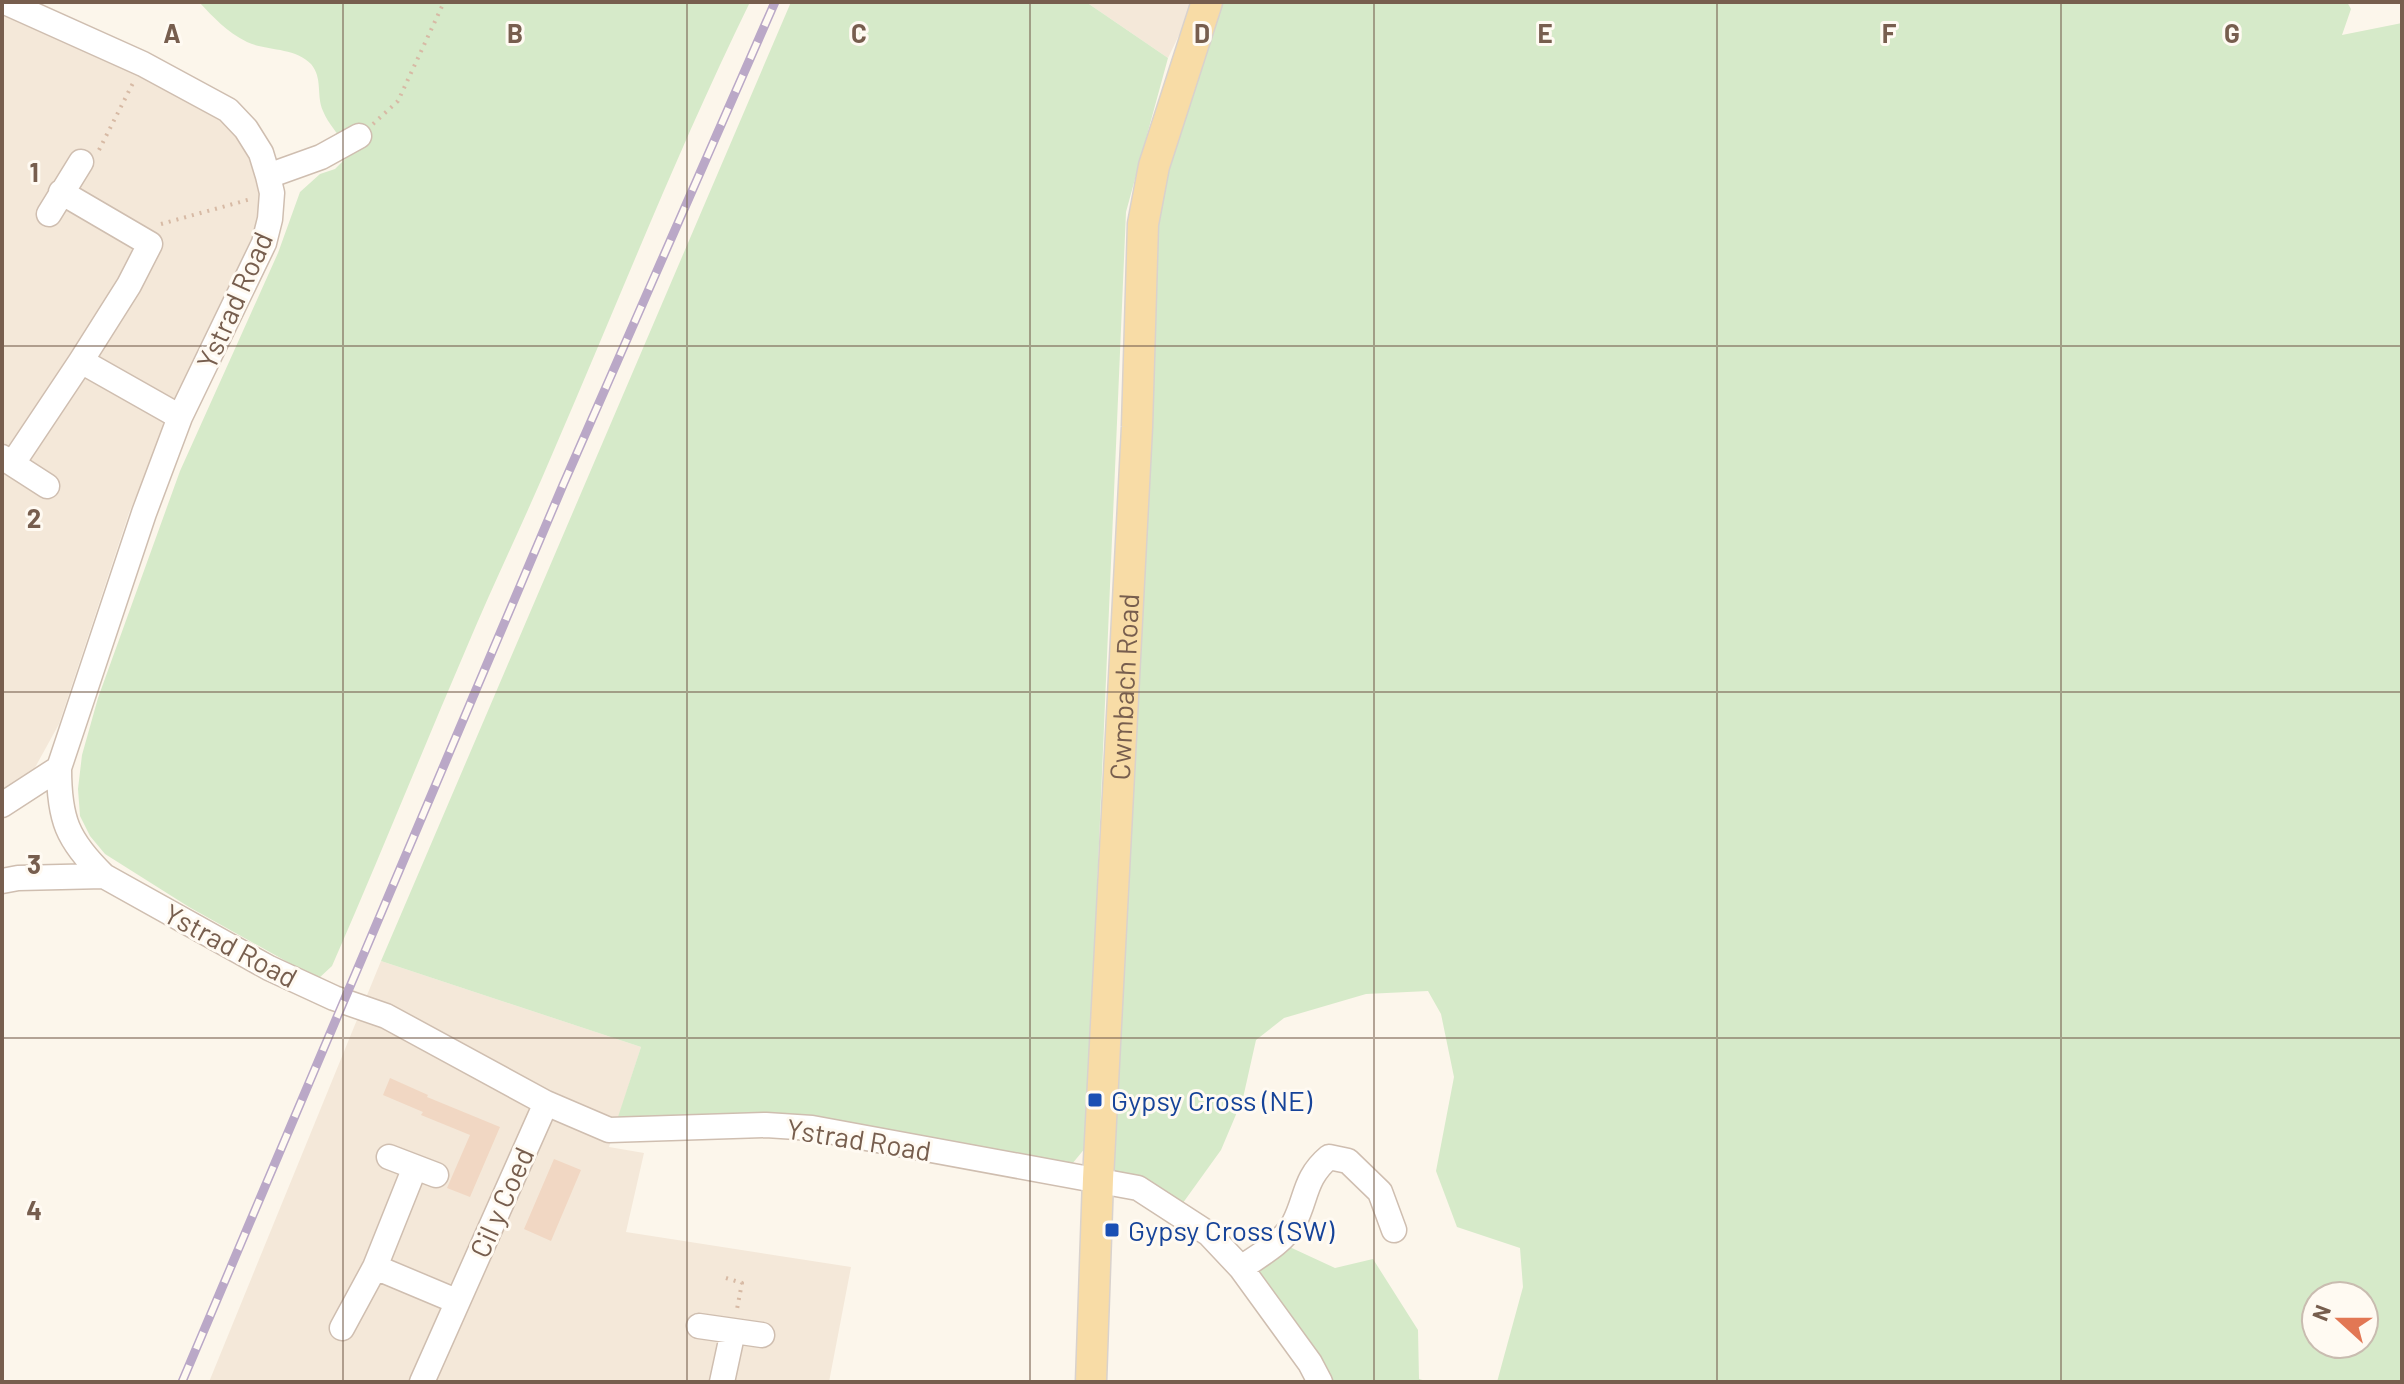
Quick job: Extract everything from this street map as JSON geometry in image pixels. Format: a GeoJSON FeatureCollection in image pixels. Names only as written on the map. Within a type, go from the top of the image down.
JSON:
{"type":"FeatureCollection","features":[{"type":"Feature","properties":{"kind":"main road","name":"Cwmbach Road"},"geometry":{"type":"LineString","coordinates":[[1091,1382],[1098,1179],[1137,427],[1143,224],[1154,166],[1207,2]]}},
{"type":"Feature","properties":{"kind":"street"},"geometry":{"type":"LineString","coordinates":[[4,4],[143,64],[228,110],[246,129],[261,153],[270,184],[359,136]]}},
{"type":"Feature","properties":{"kind":"street"},"geometry":{"type":"LineString","coordinates":[[49,214],[81,162]]}},
{"type":"Feature","properties":{"kind":"street","name":"Ystrad Road"},"geometry":{"type":"LineString","coordinates":[[270,184],[270,219],[264,243],[180,417],[144,513],[59,768],[59,794],[73,842],[104,876],[269,968],[334,998],[386,1016],[546,1103],[609,1130],[766,1125],[812,1128],[1138,1188],[1209,1234],[1241,1268],[1310,1363],[1320,1382]]}},
{"type":"Feature","properties":{"kind":"street"},"geometry":{"type":"LineString","coordinates":[[47,486],[8,460],[81,361],[129,285],[155,234],[61,192]]}},
{"type":"Feature","properties":{"kind":"street"},"geometry":{"type":"LineString","coordinates":[[81,361],[180,417]]}},
{"type":"Feature","properties":{"kind":"street"},"geometry":{"type":"LineString","coordinates":[[2,805],[59,768]]}},
{"type":"Feature","properties":{"kind":"street"},"geometry":{"type":"LineString","coordinates":[[2,881],[104,876]]}},
{"type":"Feature","properties":{"kind":"street","name":"Cil y Coed"},"geometry":{"type":"LineString","coordinates":[[422,1382],[546,1103]]}},
{"type":"Feature","properties":{"kind":"street"},"geometry":{"type":"LineString","coordinates":[[342,1328],[426,1171],[389,1157]]}},
{"type":"Feature","properties":{"kind":"street"},"geometry":{"type":"LineString","coordinates":[[1241,1268],[1285,1235],[1294,1223],[1311,1176],[1329,1157],[1348,1161],[1380,1192],[1394,1230]]}},
{"type":"Feature","properties":{"kind":"street"},"geometry":{"type":"LineString","coordinates":[[375,1267],[456,1301]]}},
{"type":"Feature","properties":{"kind":"street"},"geometry":{"type":"LineString","coordinates":[[699,1326],[762,1335]]}},
{"type":"Feature","properties":{"kind":"street"},"geometry":{"type":"LineString","coordinates":[[722,1382],[733,1331]]}},
{"type":"Feature","properties":{"kind":"path"},"geometry":{"type":"LineString","coordinates":[[359,136],[398,101],[444,2]]}},
{"type":"Feature","properties":{"kind":"path"},"geometry":{"type":"LineString","coordinates":[[81,162],[95,157],[143,64]]}},
{"type":"Feature","properties":{"kind":"path"},"geometry":{"type":"LineString","coordinates":[[155,234],[270,184]]}},
{"type":"Feature","properties":{"kind":"path"},"geometry":{"type":"LineString","coordinates":[[726,1278],[742,1283],[733,1331]]}},
{"type":"Feature","properties":{"kind":"shaded area"},"geometry":{"type":"Polygon","coordinates":[[[1086,2],[1195,2],[1168,58],[1086,2]]]}},
{"type":"Feature","properties":{"kind":"shaded area"},"geometry":{"type":"Polygon","coordinates":[[[2,9],[222,112],[261,176],[256,237],[196,357],[129,513],[59,724],[32,773],[2,792],[2,9]]]}},
{"type":"Feature","properties":{"kind":"shaded area"},"geometry":{"type":"Polygon","coordinates":[[[381,961],[641,1047],[609,1147],[644,1153],[626,1232],[851,1267],[829,1382],[209,1382],[381,961]]]}},
{"type":"Feature","properties":{"kind":"green space"},"geometry":{"type":"Polygon","coordinates":[[[199,2],[750,2],[673,169],[332,966],[318,979],[189,907],[105,854],[90,836],[80,816],[78,789],[82,755],[98,698],[180,471],[278,253],[300,192],[320,174],[335,169],[345,159],[346,148],[323,111],[317,75],[311,64],[289,52],[255,45],[240,38],[199,2]]]}},
{"type":"Feature","properties":{"kind":"green space"},"geometry":{"type":"Polygon","coordinates":[[[791,2],[1086,2],[1168,58],[1126,212],[1086,1147],[1072,1164],[811,1124],[616,1123],[641,1047],[381,961],[791,2]]]}},
{"type":"Feature","properties":{"kind":"green space"},"geometry":{"type":"Polygon","coordinates":[[[1217,2],[2347,2],[2351,9],[2342,35],[2402,23],[2402,1382],[1497,1382],[1523,1287],[1520,1248],[1457,1227],[1436,1171],[1454,1077],[1441,1014],[1428,991],[1366,994],[1284,1018],[1256,1040],[1243,1098],[1221,1150],[1180,1207],[1112,1174],[1155,225],[1163,173],[1217,2]]]}},
{"type":"Feature","properties":{"kind":"green space"},"geometry":{"type":"Polygon","coordinates":[[[1281,1243],[1335,1268],[1373,1259],[1418,1330],[1419,1379],[1430,1382],[1330,1382],[1249,1271],[1281,1243]]]}},
{"type":"Feature","properties":{"kind":"building"},"geometry":{"type":"Polygon","coordinates":[[[390,1078],[500,1127],[470,1197],[447,1188],[470,1135],[383,1095],[390,1078]]]}},
{"type":"Feature","properties":{"kind":"building"},"geometry":{"type":"Polygon","coordinates":[[[554,1159],[581,1170],[551,1241],[524,1229],[554,1159]]]}},
{"type":"Feature","properties":{"kind":"railway"},"geometry":{"type":"LineString","coordinates":[[182,1382],[563,485],[775,2]]}},
{"type":"Feature","properties":{"kind":"place","name":"Gypsy Cross (NE)"},"geometry":{"type":"Point","coordinates":[1095,1100]}},
{"type":"Feature","properties":{"kind":"place","name":"Gypsy Cross (SW)"},"geometry":{"type":"Point","coordinates":[1112,1230]}}]}
